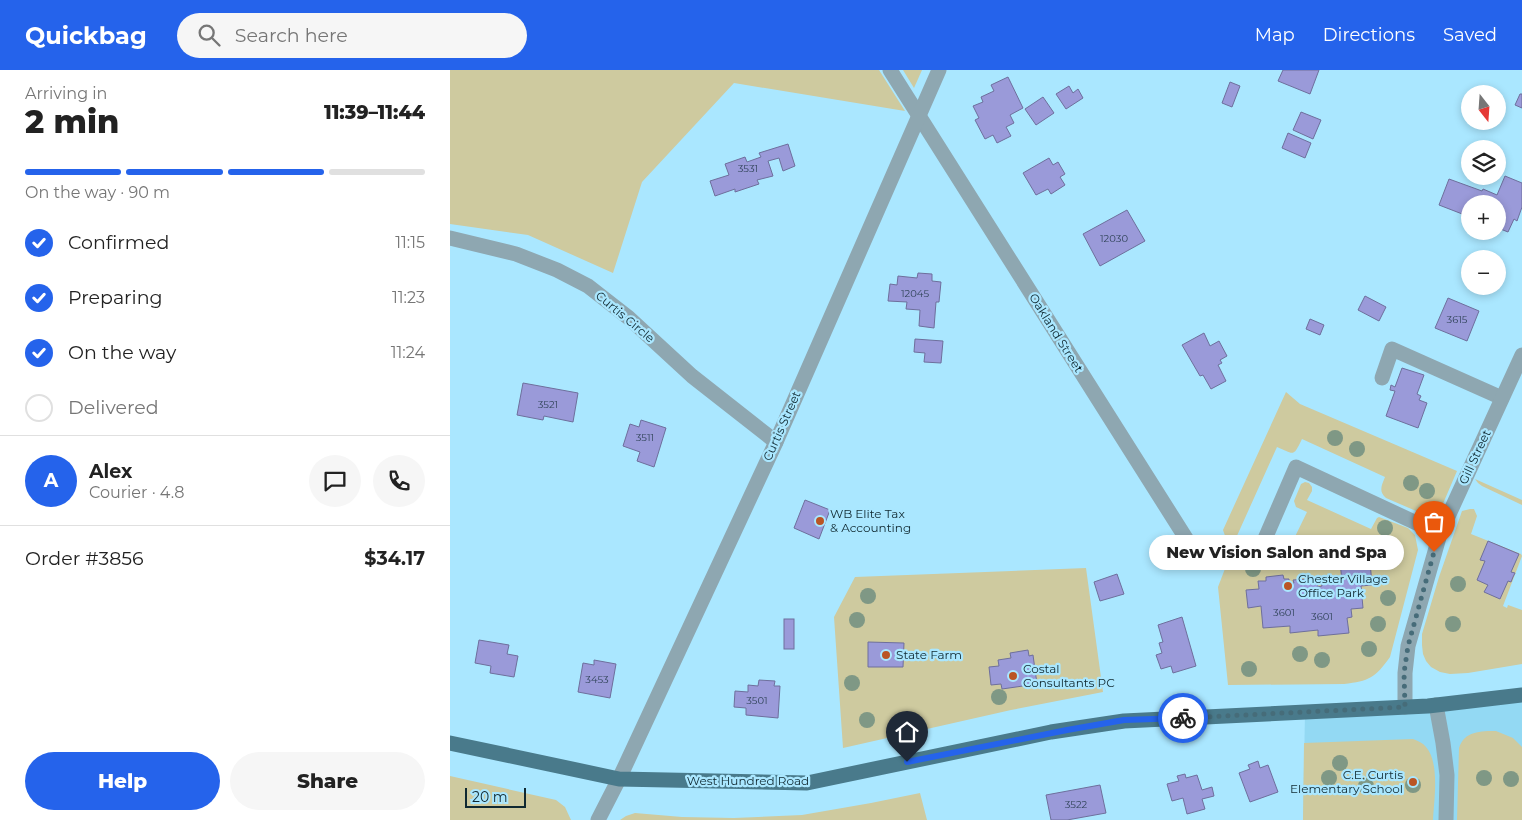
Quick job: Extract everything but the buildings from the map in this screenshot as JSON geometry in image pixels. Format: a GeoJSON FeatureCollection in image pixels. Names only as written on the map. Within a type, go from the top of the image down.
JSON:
{"type":"FeatureCollection","features":[{"type":"Feature","properties":{"kind":"main road","name":"West Hundred Road"},"geometry":{"type":"LineString","coordinates":[[450,743],[619,779],[807,782],[1051,732],[1124,720],[1436,705],[1522,694]]}},
{"type":"Feature","properties":{"kind":"street","name":"Oakland Street"},"geometry":{"type":"LineString","coordinates":[[890,70],[1194,551]]}},
{"type":"Feature","properties":{"kind":"street","name":"Curtis Street"},"geometry":{"type":"LineString","coordinates":[[598,820],[619,779],[776,442],[939,70]]}},
{"type":"Feature","properties":{"kind":"street","name":"Curtis Circle"},"geometry":{"type":"LineString","coordinates":[[450,238],[516,254],[557,270],[588,286],[629,318],[692,376],[776,442]]}},
{"type":"Feature","properties":{"kind":"street"},"geometry":{"type":"LineString","coordinates":[[1382,378],[1392,349],[1502,398]]}},
{"type":"Feature","properties":{"kind":"street","name":"Gill Street"},"geometry":{"type":"LineString","coordinates":[[1405,707],[1404,673],[1408,646],[1440,534],[1522,355]]}},
{"type":"Feature","properties":{"kind":"street"},"geometry":{"type":"LineString","coordinates":[[1261,548],[1296,466],[1440,534]]}},
{"type":"Feature","properties":{"kind":"street"},"geometry":{"type":"LineString","coordinates":[[1436,705],[1447,775],[1446,820]]}},
{"type":"Feature","properties":{"kind":"shaded area"},"geometry":{"type":"Polygon","coordinates":[[[450,70],[879,70],[905,111],[734,83],[642,182],[613,273],[528,235],[450,224],[450,70]]]}},
{"type":"Feature","properties":{"kind":"shaded area"},"geometry":{"type":"Polygon","coordinates":[[[903,70],[922,70],[914,88],[903,70]]]}},
{"type":"Feature","properties":{"kind":"shaded area"},"geometry":{"type":"Polygon","coordinates":[[[1286,392],[1300,404],[1457,471],[1439,513],[1430,517],[1386,498],[1381,490],[1385,477],[1302,439],[1295,452],[1292,453],[1277,447],[1236,538],[1254,549],[1253,553],[1266,559],[1274,544],[1289,549],[1307,512],[1296,507],[1294,501],[1301,484],[1305,482],[1309,483],[1312,487],[1307,500],[1371,529],[1379,517],[1408,528],[1415,535],[1418,550],[1390,657],[1380,670],[1366,680],[1344,684],[1228,685],[1218,587],[1231,553],[1223,530],[1286,392]]]}},
{"type":"Feature","properties":{"kind":"shaded area"},"geometry":{"type":"Polygon","coordinates":[[[1475,479],[1522,500],[1522,505],[1482,486],[1475,479]]]}},
{"type":"Feature","properties":{"kind":"shaded area"},"geometry":{"type":"Polygon","coordinates":[[[1474,509],[1477,516],[1471,534],[1522,556],[1503,606],[1507,608],[1508,605],[1522,610],[1522,664],[1450,674],[1440,672],[1431,667],[1426,661],[1423,654],[1422,634],[1462,511],[1474,509]]]}},
{"type":"Feature","properties":{"kind":"shaded area"},"geometry":{"type":"Polygon","coordinates":[[[1086,568],[1103,692],[1011,710],[843,748],[834,617],[855,577],[1086,568]]]}},
{"type":"Feature","properties":{"kind":"shaded area","name":"C.E. Curtis Elementary School"},"geometry":{"type":"Polygon","coordinates":[[[1522,695],[1522,820],[1303,820],[1305,713],[1522,695]]]}},
{"type":"Feature","properties":{"kind":"shaded area"},"geometry":{"type":"Polygon","coordinates":[[[1496,731],[1513,738],[1522,747],[1522,820],[1457,820],[1459,748],[1461,742],[1474,733],[1496,731]]]}},
{"type":"Feature","properties":{"kind":"shaded area"},"geometry":{"type":"Polygon","coordinates":[[[1413,739],[1425,746],[1433,762],[1435,782],[1433,820],[1303,820],[1304,743],[1413,739]]]}},
{"type":"Feature","properties":{"kind":"shaded area"},"geometry":{"type":"Polygon","coordinates":[[[450,776],[556,800],[565,807],[571,820],[450,820],[450,776]]]}},
{"type":"Feature","properties":{"kind":"shaded area"},"geometry":{"type":"Polygon","coordinates":[[[920,793],[927,820],[620,820],[635,813],[682,817],[734,818],[802,815],[920,793]]]}},
{"type":"Feature","properties":{"kind":"way so far"},"geometry":{"type":"LineString","coordinates":[[1183,718],[1405,707],[1404,673],[1408,646],[1434,552]]}},
{"type":"Feature","properties":{"kind":"place","name":"WB Elite Tax & Accounting"},"geometry":{"type":"Point","coordinates":[820,521]}},
{"type":"Feature","properties":{"kind":"place","name":"New Vision Salon and Spa"},"geometry":{"type":"Point","coordinates":[1434,552]}},
{"type":"Feature","properties":{"kind":"place","name":"Chester Village Office Park"},"geometry":{"type":"Point","coordinates":[1288,586]}},
{"type":"Feature","properties":{"kind":"place","name":"State Farm"},"geometry":{"type":"Point","coordinates":[886,655]}},
{"type":"Feature","properties":{"kind":"place","name":"Costal Consultants PC"},"geometry":{"type":"Point","coordinates":[1013,676]}},
{"type":"Feature","properties":{"kind":"place","name":"C.E. Curtis Elementary School"},"geometry":{"type":"Point","coordinates":[1413,782]}},
{"type":"Feature","properties":{"kind":"route"},"geometry":{"type":"LineString","coordinates":[[907,762],[1051,732],[1124,720],[1183,718]]}}]}
